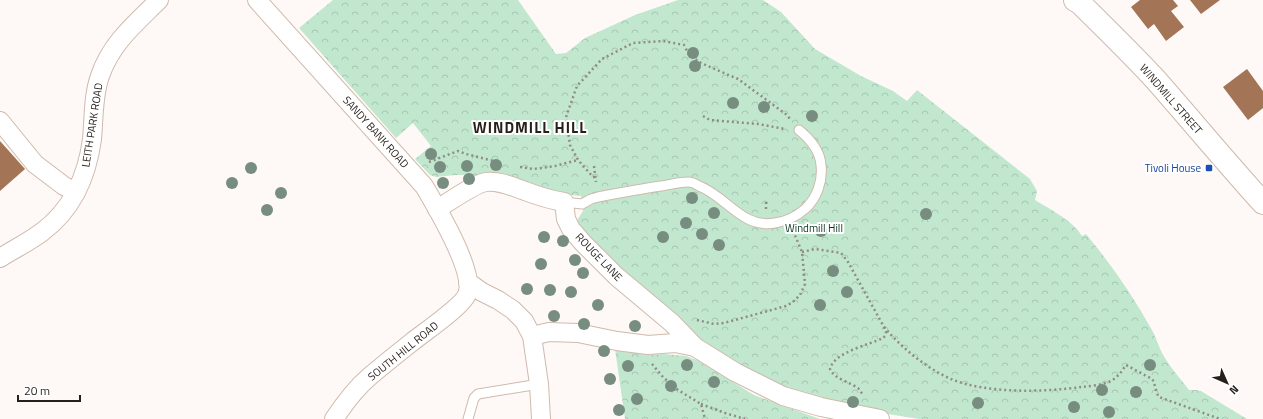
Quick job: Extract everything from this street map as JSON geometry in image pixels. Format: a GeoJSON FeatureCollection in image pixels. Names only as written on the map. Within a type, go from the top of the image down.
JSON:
{"type":"FeatureCollection","features":[{"type":"Feature","properties":{"kind":"street","name":"LEITH PARK ROAD"},"geometry":{"type":"LineString","coordinates":[[0,258],[41,233],[55,222],[68,207],[82,182],[88,161],[97,87],[102,70],[110,53],[118,41],[159,0]]}},
{"type":"Feature","properties":{"kind":"street","name":"SANDY BANK ROAD"},"geometry":{"type":"LineString","coordinates":[[257,0],[421,183],[438,209],[459,253],[468,282]]}},
{"type":"Feature","properties":{"kind":"street","name":"WINDMILL STREET"},"geometry":{"type":"LineString","coordinates":[[1080,1],[1154,79],[1263,203]]}},
{"type":"Feature","properties":{"kind":"street"},"geometry":{"type":"LineString","coordinates":[[0,121],[35,164],[64,186],[76,192]]}},
{"type":"Feature","properties":{"kind":"street"},"geometry":{"type":"LineString","coordinates":[[438,209],[474,187],[486,182],[507,185],[546,198],[564,202]]}},
{"type":"Feature","properties":{"kind":"street","name":"ROUGE LANE"},"geometry":{"type":"LineString","coordinates":[[564,202],[566,219],[571,229],[583,243],[616,276],[672,323],[695,347],[735,372],[782,396],[820,407],[880,419]]}},
{"type":"Feature","properties":{"kind":"street"},"geometry":{"type":"LineString","coordinates":[[468,282],[513,310],[524,321],[532,336],[541,419]]}},
{"type":"Feature","properties":{"kind":"street","name":"SOUTH HILL ROAD"},"geometry":{"type":"LineString","coordinates":[[334,419],[352,395],[369,378],[463,301],[468,293],[468,282]]}},
{"type":"Feature","properties":{"kind":"street","name":"ROUGE LANE"},"geometry":{"type":"LineString","coordinates":[[532,336],[549,332],[578,333],[617,341],[643,344],[675,343],[695,347]]}},
{"type":"Feature","properties":{"kind":"lane"},"geometry":{"type":"LineString","coordinates":[[564,202],[582,204],[598,197],[688,182],[707,188],[746,218],[769,224],[788,220],[799,214],[807,207],[816,194],[821,180],[821,164],[817,150],[806,135],[799,130]]}},
{"type":"Feature","properties":{"kind":"lane"},"geometry":{"type":"LineString","coordinates":[[468,419],[474,398],[478,394],[538,384]]}},
{"type":"Feature","properties":{"kind":"path"},"geometry":{"type":"LineString","coordinates":[[594,166],[595,178],[578,160],[570,145],[566,117],[576,86],[602,59],[633,43],[663,41],[684,45],[690,55],[701,63],[738,79],[756,92],[787,115],[799,130]]}},
{"type":"Feature","properties":{"kind":"path"},"geometry":{"type":"LineString","coordinates":[[703,116],[710,120],[758,124],[799,130]]}},
{"type":"Feature","properties":{"kind":"path"},"geometry":{"type":"LineString","coordinates":[[426,163],[458,151],[500,162]]}},
{"type":"Feature","properties":{"kind":"path"},"geometry":{"type":"LineString","coordinates":[[514,165],[534,169],[555,166],[578,160]]}},
{"type":"Feature","properties":{"kind":"path"},"geometry":{"type":"LineString","coordinates":[[694,319],[714,324],[724,324],[786,306],[800,295],[805,284],[802,252],[788,220]]}},
{"type":"Feature","properties":{"kind":"path"},"geometry":{"type":"LineString","coordinates":[[802,252],[815,248],[841,253],[848,262],[884,327],[886,332],[883,338],[848,352],[833,362],[830,369],[847,383],[859,389],[864,396]]}},
{"type":"Feature","properties":{"kind":"path"},"geometry":{"type":"LineString","coordinates":[[884,327],[903,348],[920,361],[952,379],[972,385],[998,389],[1025,390],[1054,390],[1098,385],[1112,380],[1121,373],[1126,365],[1152,379],[1154,381],[1156,392],[1159,396],[1220,419]]}},
{"type":"Feature","properties":{"kind":"path"},"geometry":{"type":"LineString","coordinates":[[643,344],[641,354],[678,390],[701,404],[745,419]]}},
{"type":"Feature","properties":{"kind":"path"},"geometry":{"type":"LineString","coordinates":[[701,404],[705,419]]}},
{"type":"Feature","properties":{"kind":"green space","name":"Windmill Hill"},"geometry":{"type":"Polygon","coordinates":[[[333,0],[518,0],[556,54],[566,53],[585,38],[635,15],[678,0],[763,0],[781,12],[815,49],[861,76],[893,91],[907,101],[917,90],[1030,179],[1037,191],[1035,200],[1067,220],[1082,236],[1086,234],[1104,257],[1145,317],[1165,358],[1189,390],[1201,391],[1247,419],[919,419],[822,400],[792,392],[720,355],[623,278],[576,222],[583,211],[581,196],[559,194],[479,175],[436,177],[430,175],[415,159],[431,146],[413,123],[396,138],[299,28],[333,0]]]}},
{"type":"Feature","properties":{"kind":"green space"},"geometry":{"type":"Polygon","coordinates":[[[615,349],[647,355],[664,354],[686,356],[697,360],[754,395],[820,419],[625,419],[615,349]]]}},
{"type":"Feature","properties":{"kind":"building"},"geometry":{"type":"Polygon","coordinates":[[[1140,0],[1173,0],[1178,6],[1171,11],[1184,27],[1166,41],[1154,24],[1148,29],[1131,7],[1140,0]]]}},
{"type":"Feature","properties":{"kind":"building"},"geometry":{"type":"Polygon","coordinates":[[[1190,0],[1220,0],[1201,14],[1190,0]]]}},
{"type":"Feature","properties":{"kind":"building"},"geometry":{"type":"Polygon","coordinates":[[[1247,69],[1263,91],[1263,108],[1248,120],[1223,87],[1247,69]]]}},
{"type":"Feature","properties":{"kind":"building"},"geometry":{"type":"Polygon","coordinates":[[[0,141],[25,169],[0,191],[0,141]]]}},
{"type":"Feature","properties":{"kind":"place","name":"Tivoli House"},"geometry":{"type":"Point","coordinates":[1209,168]}},
{"type":"Feature","properties":{"kind":"district","name":"WINDMILL HILL"},"geometry":{"type":"Point","coordinates":[530,128]}}]}
